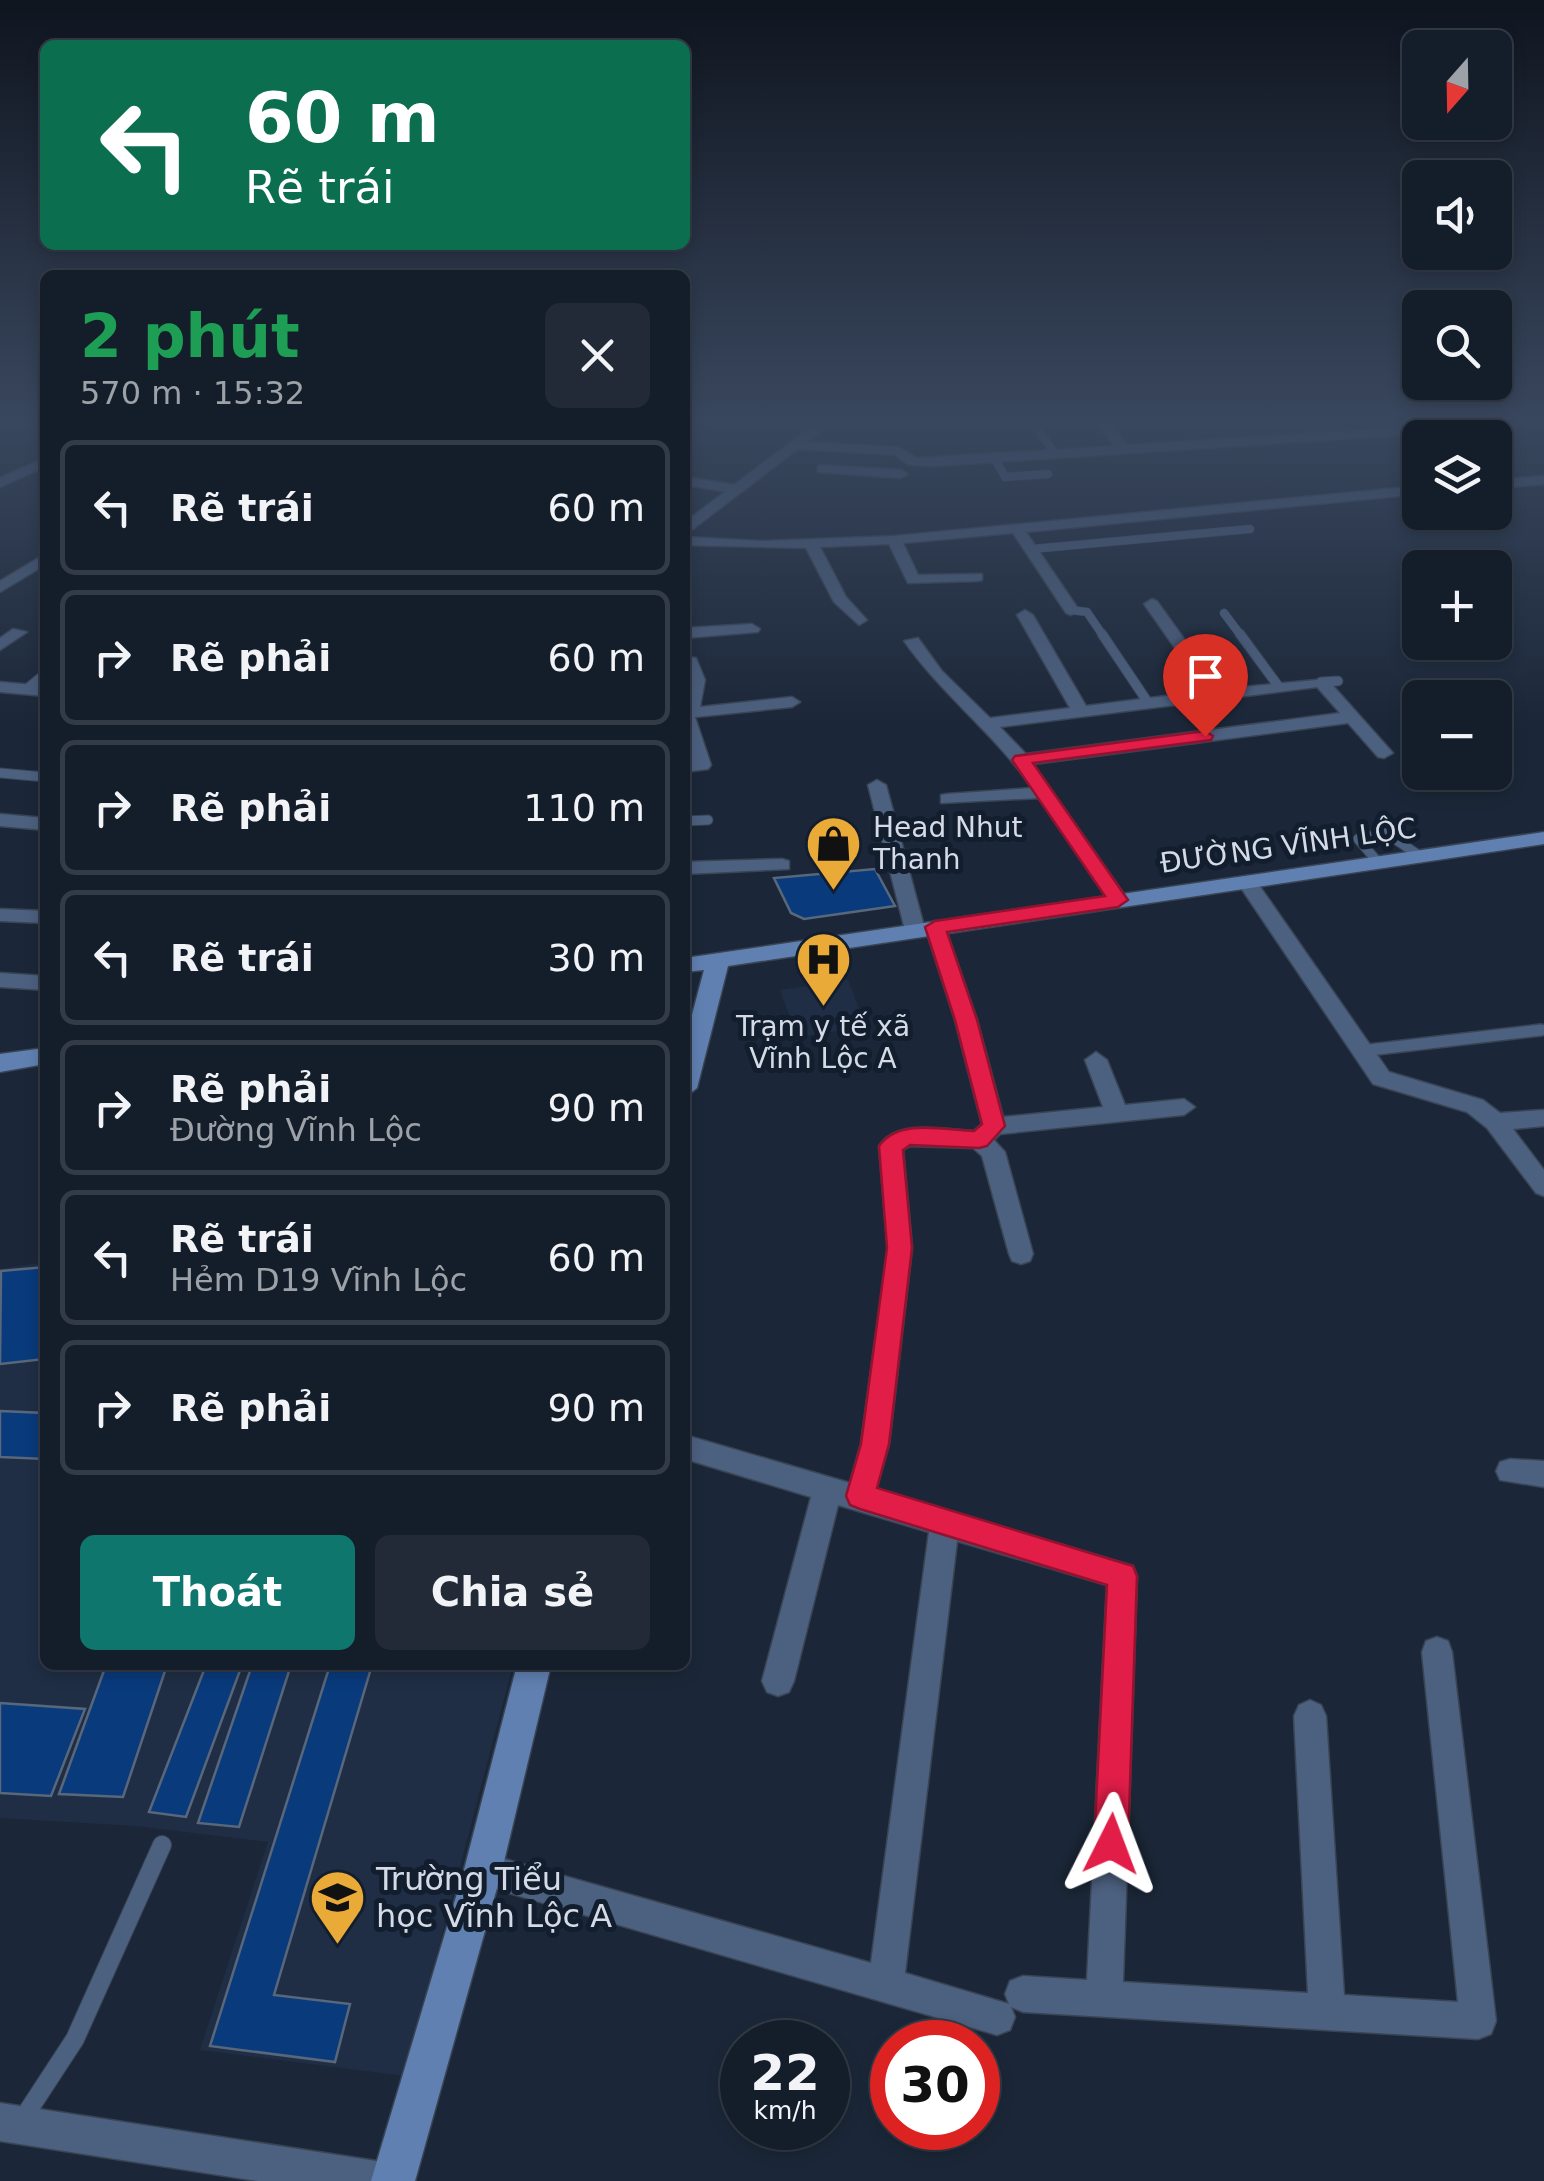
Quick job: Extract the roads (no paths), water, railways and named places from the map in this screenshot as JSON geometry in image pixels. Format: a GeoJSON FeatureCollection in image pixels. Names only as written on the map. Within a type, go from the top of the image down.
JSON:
{"type":"FeatureCollection","features":[{"type":"Feature","properties":{"kind":"main road","name":"ĐƯỜNG VĨNH LỘC"},"geometry":{"type":"LineString","coordinates":[[690,964],[1544,838]]}},
{"type":"Feature","properties":{"kind":"main road"},"geometry":{"type":"LineString","coordinates":[[690,1069],[718,961]]}},
{"type":"Feature","properties":{"kind":"main road"},"geometry":{"type":"LineString","coordinates":[[0,1063],[40,1056]]}},
{"type":"Feature","properties":{"kind":"main road"},"geometry":{"type":"LineString","coordinates":[[393,2181],[483,1870],[533,1670]]}},
{"type":"Feature","properties":{"kind":"street"},"geometry":{"type":"LineString","coordinates":[[690,540],[811,544],[866,537],[894,540],[1029,525]]}},
{"type":"Feature","properties":{"kind":"street"},"geometry":{"type":"LineString","coordinates":[[1015,526],[1071,610]]}},
{"type":"Feature","properties":{"kind":"street"},"geometry":{"type":"LineString","coordinates":[[894,540],[913,580],[978,577]]}},
{"type":"Feature","properties":{"kind":"street"},"geometry":{"type":"LineString","coordinates":[[811,544],[839,599],[859,620]]}},
{"type":"Feature","properties":{"kind":"street"},"geometry":{"type":"LineString","coordinates":[[0,588],[40,561]]}},
{"type":"Feature","properties":{"kind":"street"},"geometry":{"type":"LineString","coordinates":[[1152,604],[1215,694]]}},
{"type":"Feature","properties":{"kind":"street"},"geometry":{"type":"LineString","coordinates":[[1025,615],[1079,709]]}},
{"type":"Feature","properties":{"kind":"street"},"geometry":{"type":"LineString","coordinates":[[690,633],[752,630]]}},
{"type":"Feature","properties":{"kind":"street"},"geometry":{"type":"LineString","coordinates":[[0,645],[18,632]]}},
{"type":"Feature","properties":{"kind":"street"},"geometry":{"type":"LineString","coordinates":[[912,640],[936,674],[1021,760],[1118,900]]}},
{"type":"Feature","properties":{"kind":"street"},"geometry":{"type":"LineString","coordinates":[[690,661],[697,680],[690,713],[792,702]]}},
{"type":"Feature","properties":{"kind":"street"},"geometry":{"type":"LineString","coordinates":[[988,723],[1079,709],[1329,682],[1352,718],[1384,752]]}},
{"type":"Feature","properties":{"kind":"street"},"geometry":{"type":"LineString","coordinates":[[0,687],[36,690]]}},
{"type":"Feature","properties":{"kind":"street"},"geometry":{"type":"LineString","coordinates":[[1021,760],[1352,718]]}},
{"type":"Feature","properties":{"kind":"street"},"geometry":{"type":"LineString","coordinates":[[690,731],[702,765],[690,766]]}},
{"type":"Feature","properties":{"kind":"street"},"geometry":{"type":"LineString","coordinates":[[877,785],[925,929],[966,1020],[986,1133],[1021,1254]]}},
{"type":"Feature","properties":{"kind":"street"},"geometry":{"type":"LineString","coordinates":[[947,799],[1044,792]]}},
{"type":"Feature","properties":{"kind":"street"},"geometry":{"type":"LineString","coordinates":[[0,820],[40,824]]}},
{"type":"Feature","properties":{"kind":"street"},"geometry":{"type":"LineString","coordinates":[[690,868],[782,865]]}},
{"type":"Feature","properties":{"kind":"street"},"geometry":{"type":"LineString","coordinates":[[1247,882],[1381,1078],[1475,1106],[1496,1122],[1542,1181]]}},
{"type":"Feature","properties":{"kind":"street"},"geometry":{"type":"LineString","coordinates":[[0,915],[40,917]]}},
{"type":"Feature","properties":{"kind":"street"},"geometry":{"type":"LineString","coordinates":[[0,980],[40,983]]}},
{"type":"Feature","properties":{"kind":"street"},"geometry":{"type":"LineString","coordinates":[[1096,1060],[1117,1113]]}},
{"type":"Feature","properties":{"kind":"street"},"geometry":{"type":"LineString","coordinates":[[860,1496],[875,1444],[900,1248],[891,1146],[906,1137],[986,1133],[1184,1107]]}},
{"type":"Feature","properties":{"kind":"street"},"geometry":{"type":"LineString","coordinates":[[1496,1122],[1544,1118]]}},
{"type":"Feature","properties":{"kind":"street"},"geometry":{"type":"LineString","coordinates":[[690,1448],[1122,1576],[1104,1999]]}},
{"type":"Feature","properties":{"kind":"street"},"geometry":{"type":"LineString","coordinates":[[1510,1471],[1544,1474]]}},
{"type":"Feature","properties":{"kind":"street"},"geometry":{"type":"LineString","coordinates":[[778,1680],[828,1488]]}},
{"type":"Feature","properties":{"kind":"street"},"geometry":{"type":"LineString","coordinates":[[886,1983],[944,1524]]}},
{"type":"Feature","properties":{"kind":"street"},"geometry":{"type":"LineString","coordinates":[[1023,1994],[1478,2020],[1437,1652]]}},
{"type":"Feature","properties":{"kind":"street"},"geometry":{"type":"LineString","coordinates":[[1310,1716],[1327,2012]]}},
{"type":"Feature","properties":{"kind":"street"},"geometry":{"type":"LineString","coordinates":[[483,1870],[997,2017]]}},
{"type":"Feature","properties":{"kind":"street"},"geometry":{"type":"LineString","coordinates":[[9,2123],[382,2181]]}},
{"type":"Feature","properties":{"kind":"lane"},"geometry":{"type":"LineString","coordinates":[[1032,550],[1250,530]]}},
{"type":"Feature","properties":{"kind":"lane"},"geometry":{"type":"LineString","coordinates":[[1071,610],[1087,612],[1148,701]]}},
{"type":"Feature","properties":{"kind":"lane"},"geometry":{"type":"LineString","coordinates":[[1224,613],[1279,686]]}},
{"type":"Feature","properties":{"kind":"lane"},"geometry":{"type":"LineString","coordinates":[[0,773],[40,777]]}},
{"type":"Feature","properties":{"kind":"lane"},"geometry":{"type":"LineString","coordinates":[[690,820],[708,820]]}},
{"type":"Feature","properties":{"kind":"lane"},"geometry":{"type":"LineString","coordinates":[[1360,1051],[1541,1030]]}},
{"type":"Feature","properties":{"kind":"lane"},"geometry":{"type":"LineString","coordinates":[[9,2123],[75,2040],[162,1846]]}},
{"type":"Feature","properties":{"kind":"place","name":"Head Nhut Thanh"},"geometry":{"type":"Point","coordinates":[834,892]}},
{"type":"Feature","properties":{"kind":"place","name":"Trạm y tế xã Vĩnh Lộc A"},"geometry":{"type":"Point","coordinates":[823,1009]}},
{"type":"Feature","properties":{"kind":"place","name":"Trường Tiểu học Vĩnh Lộc A"},"geometry":{"type":"Point","coordinates":[337,1946]}}]}
